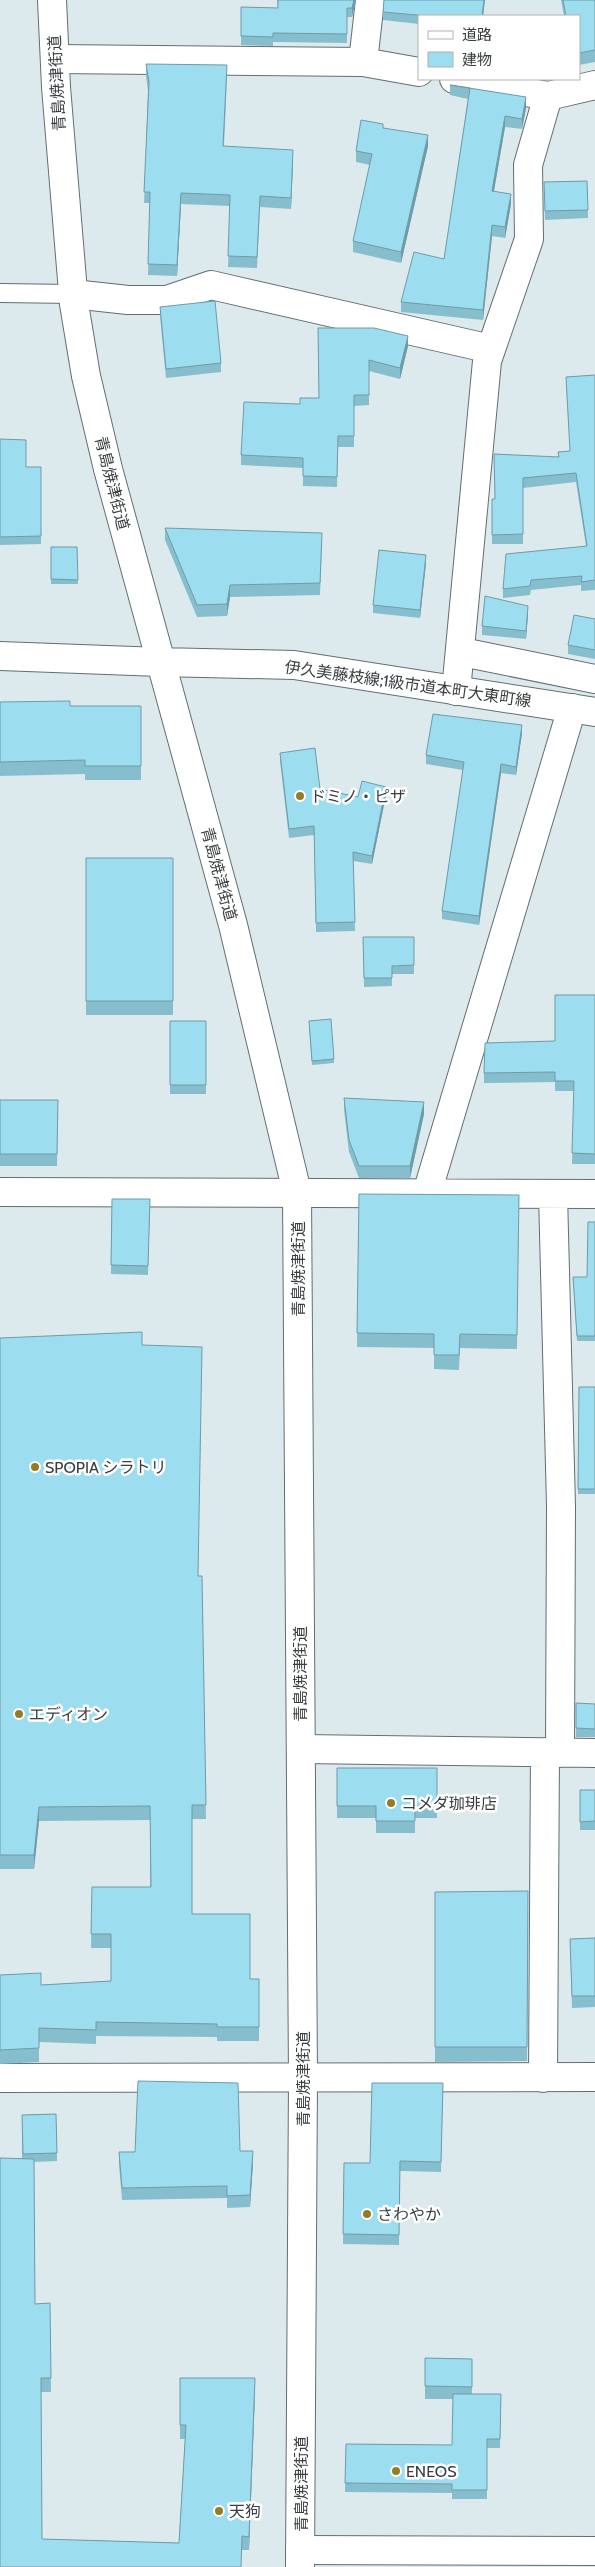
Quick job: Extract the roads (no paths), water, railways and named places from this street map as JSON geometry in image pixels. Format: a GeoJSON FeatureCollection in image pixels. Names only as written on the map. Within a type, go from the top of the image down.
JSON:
{"type":"FeatureCollection","features":[{"type":"Feature","properties":{"kind":"street","name":"青島焼津街道"},"geometry":{"type":"LineString","coordinates":[[52,0],[73,294],[88,385],[108,469],[233,925],[298,1192],[303,2079],[300,2558]]}},
{"type":"Feature","properties":{"kind":"street"},"geometry":{"type":"LineString","coordinates":[[363,62],[370,0]]}},
{"type":"Feature","properties":{"kind":"street"},"geometry":{"type":"LineString","coordinates":[[55,59],[363,62],[418,72]]}},
{"type":"Feature","properties":{"kind":"street"},"geometry":{"type":"LineString","coordinates":[[460,80],[548,96],[595,85]]}},
{"type":"Feature","properties":{"kind":"street"},"geometry":{"type":"LineString","coordinates":[[456,691],[462,652],[486,361],[529,240],[528,165],[548,96]]}},
{"type":"Feature","properties":{"kind":"street"},"geometry":{"type":"LineString","coordinates":[[73,294],[128,300],[167,300],[211,285],[491,349]]}},
{"type":"Feature","properties":{"kind":"street"},"geometry":{"type":"LineString","coordinates":[[462,652],[595,679]]}},
{"type":"Feature","properties":{"kind":"street","name":"伊久美藤枝線;1級市道本町大東町線"},"geometry":{"type":"LineString","coordinates":[[0,656],[294,665],[584,710]]}},
{"type":"Feature","properties":{"kind":"street"},"geometry":{"type":"LineString","coordinates":[[427,1193],[584,710]]}},
{"type":"Feature","properties":{"kind":"street"},"geometry":{"type":"LineString","coordinates":[[0,1192],[595,1194]]}},
{"type":"Feature","properties":{"kind":"street"},"geometry":{"type":"LineString","coordinates":[[543,2078],[561,1506],[553,1194]]}},
{"type":"Feature","properties":{"kind":"street"},"geometry":{"type":"LineString","coordinates":[[301,1749],[595,1753]]}},
{"type":"Feature","properties":{"kind":"street"},"geometry":{"type":"LineString","coordinates":[[0,2078],[303,2079],[595,2077]]}},
{"type":"Feature","properties":{"kind":"street"},"geometry":{"type":"LineString","coordinates":[[300,2558],[595,2551]]}},
{"type":"Feature","properties":{"kind":"lane"},"geometry":{"type":"LineString","coordinates":[[0,293],[73,294]]}},
{"type":"Feature","properties":{"kind":"place","name":"ドミノ・ピザ"},"geometry":{"type":"Point","coordinates":[300,796]}},
{"type":"Feature","properties":{"kind":"place","name":"SPOPIA シラトリ"},"geometry":{"type":"Point","coordinates":[35,1467]}},
{"type":"Feature","properties":{"kind":"place","name":"エディオン"},"geometry":{"type":"Point","coordinates":[19,1714]}},
{"type":"Feature","properties":{"kind":"place","name":"コメダ珈琲店"},"geometry":{"type":"Point","coordinates":[391,1803]}},
{"type":"Feature","properties":{"kind":"place","name":"さわやか"},"geometry":{"type":"Point","coordinates":[367,2214]}},
{"type":"Feature","properties":{"kind":"place","name":"ENEOS"},"geometry":{"type":"Point","coordinates":[396,2471]}},
{"type":"Feature","properties":{"kind":"place","name":"天狗"},"geometry":{"type":"Point","coordinates":[219,2511]}}]}
